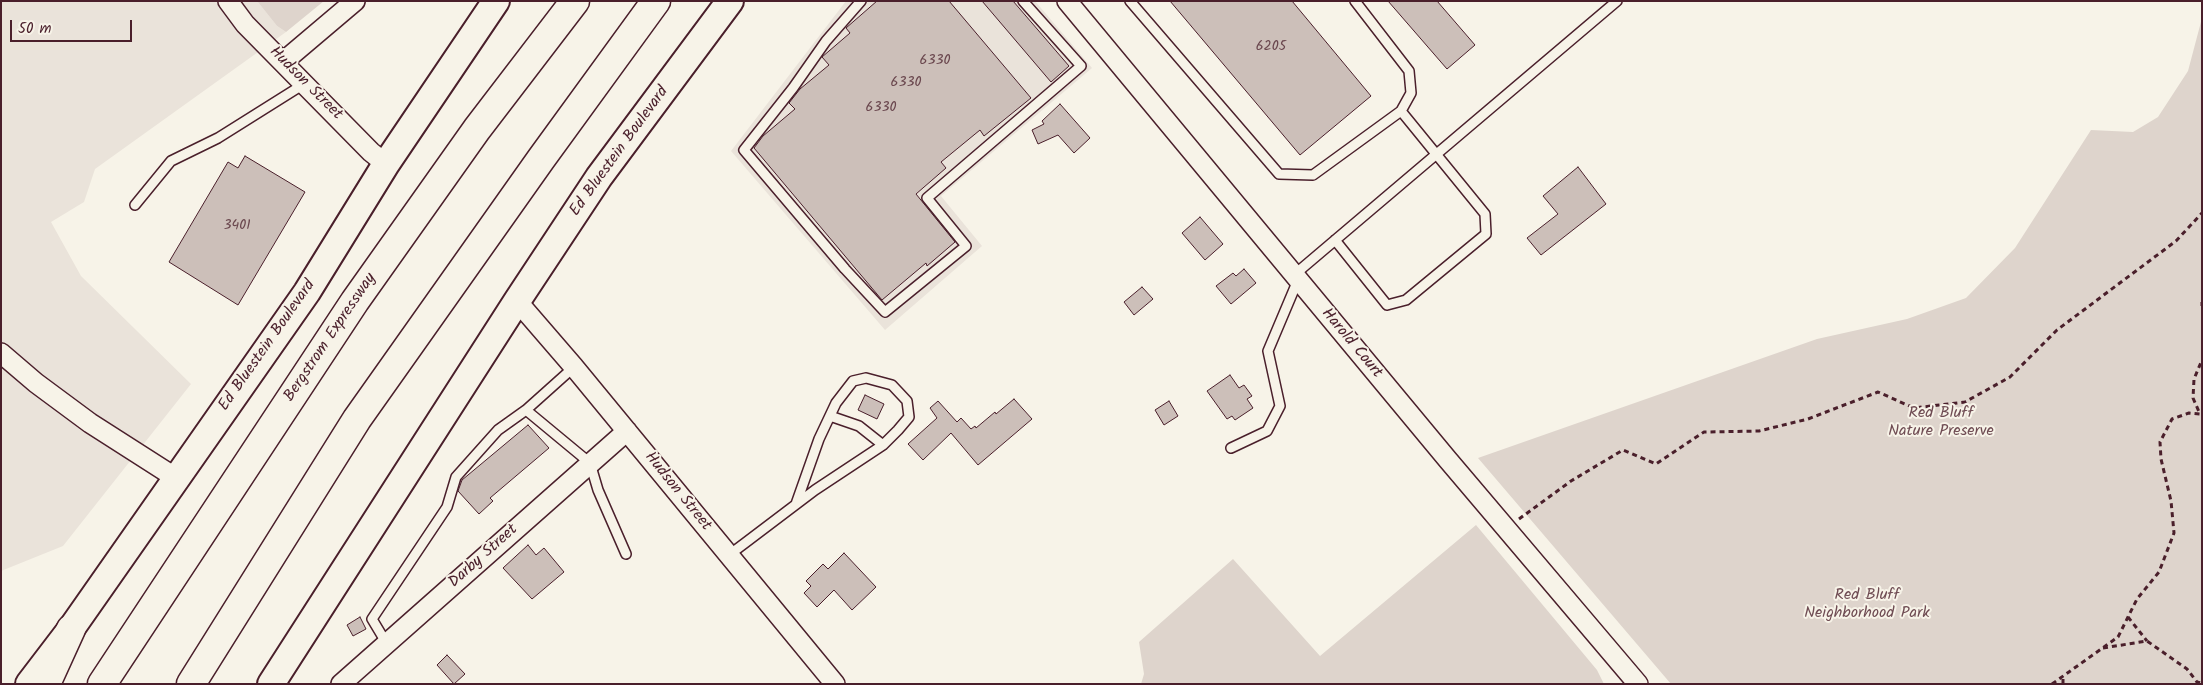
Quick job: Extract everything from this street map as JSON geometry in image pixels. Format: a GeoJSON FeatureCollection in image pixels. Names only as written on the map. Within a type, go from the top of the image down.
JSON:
{"type":"FeatureCollection","features":[{"type":"Feature","properties":{"kind":"highway","name":"Bergstrom Expressway"},"geometry":{"type":"LineString","coordinates":[[102,684],[355,301],[477,129],[575,1]]}},
{"type":"Feature","properties":{"kind":"highway"},"geometry":{"type":"LineString","coordinates":[[191,684],[357,419],[541,159],[656,1]]}},
{"type":"Feature","properties":{"kind":"highway"},"geometry":{"type":"LineString","coordinates":[[46,684],[71,629]]}},
{"type":"Feature","properties":{"kind":"main road","name":"Ed Bluestein Boulevard"},"geometry":{"type":"LineString","coordinates":[[29,684],[71,629],[307,292],[386,164],[496,1]]}},
{"type":"Feature","properties":{"kind":"main road","name":"Ed Bluestein Boulevard"},"geometry":{"type":"LineString","coordinates":[[271,684],[599,177],[730,1]]}},
{"type":"Feature","properties":{"kind":"street","name":"Hudson Street"},"geometry":{"type":"LineString","coordinates":[[228,1],[245,24],[371,152],[386,164]]}},
{"type":"Feature","properties":{"kind":"street"},"geometry":{"type":"LineString","coordinates":[[283,62],[355,1]]}},
{"type":"Feature","properties":{"kind":"street","name":"Harold Court"},"geometry":{"type":"LineString","coordinates":[[1067,1],[1638,684]]}},
{"type":"Feature","properties":{"kind":"street","name":"Hudson Street"},"geometry":{"type":"LineString","coordinates":[[517,301],[574,367],[835,684]]}},
{"type":"Feature","properties":{"kind":"street"},"geometry":{"type":"LineString","coordinates":[[1,353],[36,383],[90,423],[176,478]]}},
{"type":"Feature","properties":{"kind":"street","name":"Darby Street"},"geometry":{"type":"LineString","coordinates":[[347,682],[626,431]]}},
{"type":"Feature","properties":{"kind":"lane"},"geometry":{"type":"LineString","coordinates":[[861,1],[826,41],[787,96],[744,150],[845,269],[885,312],[966,246],[927,198],[1082,66],[1023,1]]}},
{"type":"Feature","properties":{"kind":"lane"},"geometry":{"type":"LineString","coordinates":[[1130,1],[1279,174],[1314,175],[1401,111],[1411,93],[1409,71],[1355,1]]}},
{"type":"Feature","properties":{"kind":"lane"},"geometry":{"type":"LineString","coordinates":[[1231,448],[1266,431],[1280,406],[1268,351],[1296,277],[1335,240],[1618,1]]}},
{"type":"Feature","properties":{"kind":"lane"},"geometry":{"type":"LineString","coordinates":[[135,205],[171,161],[218,138],[305,84]]}},
{"type":"Feature","properties":{"kind":"lane"},"geometry":{"type":"LineString","coordinates":[[1335,240],[1387,305],[1406,300],[1486,234],[1485,214],[1401,111]]}},
{"type":"Feature","properties":{"kind":"lane"},"geometry":{"type":"LineString","coordinates":[[387,644],[372,619],[447,507],[456,477],[498,430],[526,410],[574,367]]}},
{"type":"Feature","properties":{"kind":"lane"},"geometry":{"type":"LineString","coordinates":[[729,555],[796,504],[883,445],[909,417],[907,401],[892,385],[866,378],[853,381],[836,403],[807,470],[796,504]]}},
{"type":"Feature","properties":{"kind":"lane"},"geometry":{"type":"LineString","coordinates":[[526,410],[590,463],[598,490],[626,554]]}},
{"type":"Feature","properties":{"kind":"lane"},"geometry":{"type":"LineString","coordinates":[[830,416],[859,426],[883,445]]}},
{"type":"Feature","properties":{"kind":"path"},"geometry":{"type":"LineString","coordinates":[[1506,528],[1571,482],[1623,450],[1656,464],[1704,432],[1759,431],[1808,419],[1878,392],[1914,408],[1965,402],[2010,377],[2057,330],[2176,240],[2202,213]]}},
{"type":"Feature","properties":{"kind":"path"},"geometry":{"type":"LineString","coordinates":[[2052,684],[2118,637],[2137,599],[2158,572],[2174,533],[2171,501],[2160,459],[2160,442],[2172,419],[2188,413],[2200,414],[2193,398],[2194,379],[2202,360]]}},
{"type":"Feature","properties":{"kind":"path"},"geometry":{"type":"LineString","coordinates":[[2128,617],[2147,642],[2187,669],[2197,682],[2202,683]]}},
{"type":"Feature","properties":{"kind":"path"},"geometry":{"type":"LineString","coordinates":[[2102,648],[2147,642]]}},
{"type":"Feature","properties":{"kind":"path"},"geometry":{"type":"LineString","coordinates":[[2063,676],[2063,684]]}},
{"type":"Feature","properties":{"kind":"shaded area"},"geometry":{"type":"Polygon","coordinates":[[[1,1],[257,1],[277,26],[286,32],[95,169],[84,202],[51,222],[81,276],[191,384],[63,546],[1,571],[1,1]]]}},
{"type":"Feature","properties":{"kind":"shaded area"},"geometry":{"type":"Polygon","coordinates":[[[846,1],[1035,1],[1092,68],[941,196],[982,246],[885,330],[731,151],[846,1]]]}},
{"type":"Feature","properties":{"kind":"green space"},"geometry":{"type":"Polygon","coordinates":[[[257,1],[324,1],[286,32],[277,26],[257,1]]]}},
{"type":"Feature","properties":{"kind":"green space"},"geometry":{"type":"Polygon","coordinates":[[[2202,18],[2202,684],[1671,684],[1478,458],[1817,339],[1907,319],[1966,298],[2015,248],[2091,130],[2133,132],[2158,117],[2188,71],[2202,18]]]}},
{"type":"Feature","properties":{"kind":"green space"},"geometry":{"type":"Polygon","coordinates":[[[1476,525],[1597,670],[1604,684],[1141,684],[1144,674],[1139,642],[1233,559],[1320,656],[1476,525]]]}},
{"type":"Feature","properties":{"kind":"building"},"geometry":{"type":"Polygon","coordinates":[[[877,1],[949,1],[1031,98],[984,136],[980,130],[941,162],[946,168],[916,194],[955,242],[927,266],[926,263],[882,300],[754,148],[763,136],[795,109],[789,103],[800,89],[829,65],[822,57],[850,33],[846,28],[877,1]]]}},
{"type":"Feature","properties":{"kind":"building"},"geometry":{"type":"Polygon","coordinates":[[[982,1],[1013,1],[1069,66],[1051,82],[982,1]]]}},
{"type":"Feature","properties":{"kind":"building"},"geometry":{"type":"Polygon","coordinates":[[[1170,1],[1292,1],[1371,96],[1300,155],[1170,1]]]}},
{"type":"Feature","properties":{"kind":"building"},"geometry":{"type":"Polygon","coordinates":[[[1388,1],[1437,1],[1475,45],[1447,69],[1388,1]]]}},
{"type":"Feature","properties":{"kind":"building"},"geometry":{"type":"Polygon","coordinates":[[[1060,104],[1090,138],[1074,153],[1058,135],[1038,144],[1032,130],[1044,124],[1042,121],[1060,104]]]}},
{"type":"Feature","properties":{"kind":"building"},"geometry":{"type":"Polygon","coordinates":[[[245,156],[305,192],[238,305],[169,262],[228,162],[238,168],[245,156]]]}},
{"type":"Feature","properties":{"kind":"building"},"geometry":{"type":"Polygon","coordinates":[[[1578,167],[1606,204],[1541,255],[1527,238],[1558,214],[1543,196],[1578,167]]]}},
{"type":"Feature","properties":{"kind":"building"},"geometry":{"type":"Polygon","coordinates":[[[1200,217],[1223,244],[1205,260],[1182,233],[1200,217]]]}},
{"type":"Feature","properties":{"kind":"building"},"geometry":{"type":"Polygon","coordinates":[[[1244,269],[1256,283],[1231,304],[1216,286],[1233,273],[1236,276],[1244,269]]]}},
{"type":"Feature","properties":{"kind":"building"},"geometry":{"type":"Polygon","coordinates":[[[1142,287],[1153,299],[1134,315],[1124,302],[1142,287]]]}},
{"type":"Feature","properties":{"kind":"building"},"geometry":{"type":"Polygon","coordinates":[[[1230,375],[1239,388],[1244,385],[1252,396],[1247,399],[1253,408],[1235,420],[1232,416],[1227,419],[1207,391],[1230,375]]]}},
{"type":"Feature","properties":{"kind":"building"},"geometry":{"type":"Polygon","coordinates":[[[865,395],[884,404],[877,419],[858,410],[865,395]]]}},
{"type":"Feature","properties":{"kind":"building"},"geometry":{"type":"Polygon","coordinates":[[[1014,399],[1032,419],[978,465],[951,433],[923,460],[908,444],[937,418],[930,408],[938,401],[957,422],[961,418],[971,429],[975,426],[976,428],[1014,399]]]}},
{"type":"Feature","properties":{"kind":"building"},"geometry":{"type":"Polygon","coordinates":[[[1169,401],[1178,416],[1164,425],[1155,410],[1169,401]]]}},
{"type":"Feature","properties":{"kind":"building"},"geometry":{"type":"Polygon","coordinates":[[[528,425],[549,448],[490,498],[493,501],[479,514],[458,491],[462,480],[528,425]]]}},
{"type":"Feature","properties":{"kind":"building"},"geometry":{"type":"Polygon","coordinates":[[[528,545],[536,555],[544,548],[564,572],[532,599],[503,568],[528,545]]]}},
{"type":"Feature","properties":{"kind":"building"},"geometry":{"type":"Polygon","coordinates":[[[844,553],[876,587],[852,610],[834,590],[817,607],[804,593],[811,586],[806,581],[823,564],[828,569],[844,553]]]}},
{"type":"Feature","properties":{"kind":"building"},"geometry":{"type":"Polygon","coordinates":[[[360,617],[366,629],[353,636],[347,625],[360,617]]]}},
{"type":"Feature","properties":{"kind":"building"},"geometry":{"type":"Polygon","coordinates":[[[447,655],[465,674],[454,684],[437,665],[447,655]]]}},
{"type":"Feature","properties":{"kind":"park label","name":"Red Bluff Nature Preserve"},"geometry":{"type":"Point","coordinates":[1941,423]}},
{"type":"Feature","properties":{"kind":"park label","name":"Red Bluff Neighborhood Park"},"geometry":{"type":"Point","coordinates":[1867,605]}}]}
